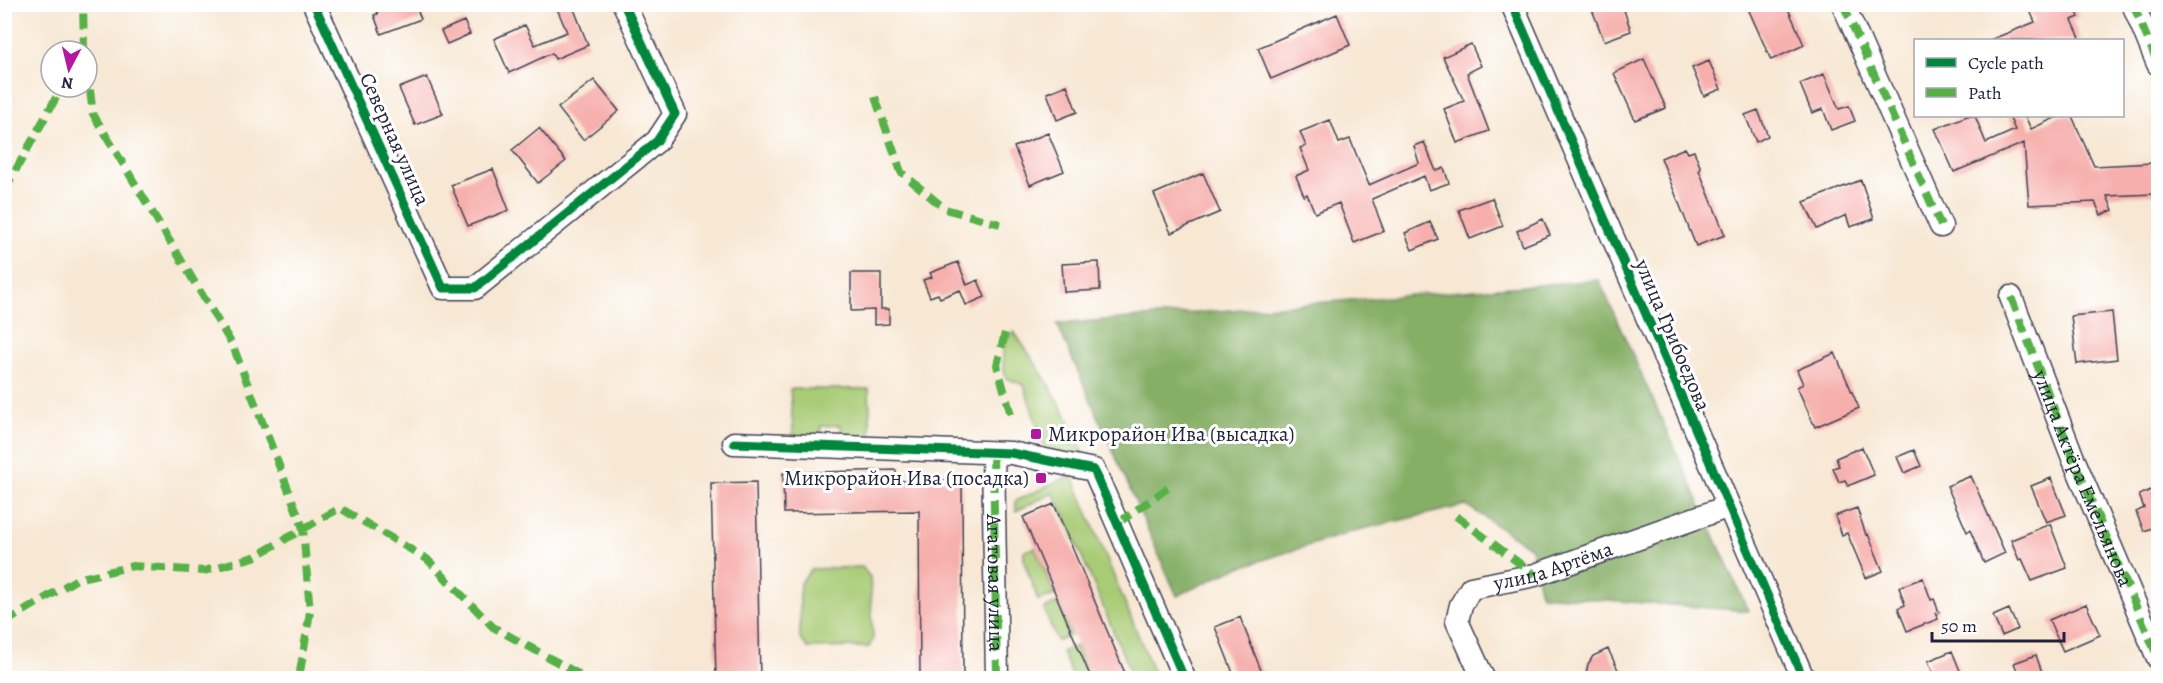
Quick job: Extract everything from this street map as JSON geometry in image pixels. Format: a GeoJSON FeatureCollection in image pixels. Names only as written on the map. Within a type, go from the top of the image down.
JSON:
{"type":"FeatureCollection","features":[{"type":"Feature","properties":{"kind":"street","name":"Северная улица"},"geometry":{"type":"LineString","coordinates":[[314,4],[443,288],[475,288],[657,141],[675,114],[624,4]]}},
{"type":"Feature","properties":{"kind":"street","name":"улица Грибоедова"},"geometry":{"type":"LineString","coordinates":[[1512,4],[1727,507],[1803,678]]}},
{"type":"Feature","properties":{"kind":"street"},"geometry":{"type":"LineString","coordinates":[[1843,4],[1941,226]]}},
{"type":"Feature","properties":{"kind":"street"},"geometry":{"type":"LineString","coordinates":[[2133,4],[2158,64]]}},
{"type":"Feature","properties":{"kind":"street","name":"улица Актёра Емельянова"},"geometry":{"type":"LineString","coordinates":[[2011,297],[2073,458],[2158,658]]}},
{"type":"Feature","properties":{"kind":"street"},"geometry":{"type":"LineString","coordinates":[[734,443],[1011,453],[1094,470],[1184,678]]}},
{"type":"Feature","properties":{"kind":"street","name":"Агатовая улица"},"geometry":{"type":"LineString","coordinates":[[993,453],[997,678]]}},
{"type":"Feature","properties":{"kind":"street","name":"улица Артёма"},"geometry":{"type":"LineString","coordinates":[[1483,678],[1457,621],[1461,605],[1471,588],[1535,575],[1727,507]]}},
{"type":"Feature","properties":{"kind":"green space"},"geometry":{"type":"Polygon","coordinates":[[[1599,280],[1748,611],[1541,595],[1531,548],[1466,505],[1358,530],[1234,569],[1177,596],[1057,324],[1599,280]]]}},
{"type":"Feature","properties":{"kind":"green space"},"geometry":{"type":"Polygon","coordinates":[[[1014,332],[1052,390],[1083,451],[1065,459],[1046,454],[1024,385],[1006,378],[1003,366],[1004,346],[1014,332]]]}},
{"type":"Feature","properties":{"kind":"green space"},"geometry":{"type":"Polygon","coordinates":[[[790,389],[869,389],[871,442],[842,441],[841,425],[821,426],[821,442],[794,442],[790,389]]]}},
{"type":"Feature","properties":{"kind":"green space"},"geometry":{"type":"Polygon","coordinates":[[[1072,475],[1156,678],[1133,678],[1053,493],[1016,511],[1015,501],[1072,475]]]}},
{"type":"Feature","properties":{"kind":"green space"},"geometry":{"type":"Polygon","coordinates":[[[1035,548],[1055,595],[1038,600],[1024,561],[1024,551],[1035,548]]]}},
{"type":"Feature","properties":{"kind":"green space"},"geometry":{"type":"Polygon","coordinates":[[[862,567],[870,577],[873,639],[869,647],[808,648],[800,639],[800,583],[812,569],[862,567]]]}},
{"type":"Feature","properties":{"kind":"green space"},"geometry":{"type":"Polygon","coordinates":[[[1058,603],[1071,635],[1057,641],[1044,609],[1058,603]]]}},
{"type":"Feature","properties":{"kind":"green space"},"geometry":{"type":"Polygon","coordinates":[[[1076,646],[1089,678],[1073,678],[1062,652],[1076,646]]]}},
{"type":"Feature","properties":{"kind":"building"},"geometry":{"type":"Polygon","coordinates":[[[374,4],[415,4],[421,19],[381,34],[374,15],[378,14],[374,4]]]}},
{"type":"Feature","properties":{"kind":"building"},"geometry":{"type":"Polygon","coordinates":[[[555,4],[572,4],[588,45],[555,59],[552,53],[509,73],[494,39],[525,25],[535,45],[567,32],[555,4]]]}},
{"type":"Feature","properties":{"kind":"building"},"geometry":{"type":"Polygon","coordinates":[[[1590,4],[1622,4],[1631,31],[1604,41],[1590,4]]]}},
{"type":"Feature","properties":{"kind":"building"},"geometry":{"type":"Polygon","coordinates":[[[1746,4],[1786,4],[1804,45],[1771,60],[1746,4]]]}},
{"type":"Feature","properties":{"kind":"building"},"geometry":{"type":"Polygon","coordinates":[[[2027,4],[2074,4],[2079,17],[2072,20],[2081,39],[1992,39],[2035,22],[2027,4]]]}},
{"type":"Feature","properties":{"kind":"building"},"geometry":{"type":"Polygon","coordinates":[[[1337,14],[1350,45],[1271,79],[1258,48],[1337,14]]]}},
{"type":"Feature","properties":{"kind":"building"},"geometry":{"type":"Polygon","coordinates":[[[464,21],[470,34],[447,44],[441,31],[464,21]]]}},
{"type":"Feature","properties":{"kind":"building"},"geometry":{"type":"Polygon","coordinates":[[[1471,44],[1481,66],[1467,73],[1489,131],[1457,143],[1444,109],[1464,101],[1443,57],[1471,44]]]}},
{"type":"Feature","properties":{"kind":"building"},"geometry":{"type":"Polygon","coordinates":[[[1644,59],[1666,108],[1635,120],[1614,73],[1644,59]]]}},
{"type":"Feature","properties":{"kind":"building"},"geometry":{"type":"Polygon","coordinates":[[[1709,61],[1721,89],[1704,96],[1692,68],[1709,61]]]}},
{"type":"Feature","properties":{"kind":"building"},"geometry":{"type":"Polygon","coordinates":[[[1824,74],[1839,109],[1849,106],[1855,121],[1831,130],[1823,109],[1812,113],[1800,84],[1824,74]]]}},
{"type":"Feature","properties":{"kind":"building"},"geometry":{"type":"Polygon","coordinates":[[[427,77],[443,114],[415,125],[399,88],[427,77]]]}},
{"type":"Feature","properties":{"kind":"building"},"geometry":{"type":"Polygon","coordinates":[[[594,80],[619,111],[583,140],[558,108],[594,80]]]}},
{"type":"Feature","properties":{"kind":"building"},"geometry":{"type":"Polygon","coordinates":[[[1067,85],[1077,112],[1057,120],[1047,93],[1067,85]]]}},
{"type":"Feature","properties":{"kind":"building"},"geometry":{"type":"Polygon","coordinates":[[[1758,110],[1768,136],[1756,142],[1745,115],[1758,110]]]}},
{"type":"Feature","properties":{"kind":"building"},"geometry":{"type":"Polygon","coordinates":[[[1965,117],[1975,117],[1986,143],[2015,130],[2009,117],[2025,117],[2031,129],[2057,117],[2072,117],[2094,166],[2153,163],[2155,194],[2107,196],[2113,210],[2101,215],[2095,202],[2029,205],[2024,143],[1954,172],[1935,129],[1965,117]]]}},
{"type":"Feature","properties":{"kind":"building"},"geometry":{"type":"Polygon","coordinates":[[[1330,120],[1339,143],[1350,139],[1369,185],[1419,163],[1414,146],[1424,142],[1436,171],[1444,168],[1449,183],[1429,190],[1424,176],[1372,199],[1384,231],[1354,243],[1339,203],[1315,213],[1307,194],[1304,196],[1296,176],[1309,170],[1300,148],[1306,146],[1300,132],[1330,120]]]}},
{"type":"Feature","properties":{"kind":"building"},"geometry":{"type":"Polygon","coordinates":[[[539,128],[566,161],[538,183],[512,150],[539,128]]]}},
{"type":"Feature","properties":{"kind":"building"},"geometry":{"type":"Polygon","coordinates":[[[1048,133],[1064,171],[1030,185],[1014,147],[1048,133]]]}},
{"type":"Feature","properties":{"kind":"building"},"geometry":{"type":"Polygon","coordinates":[[[1685,148],[1688,153],[1694,151],[1701,169],[1699,170],[1725,235],[1696,246],[1661,158],[1685,148]]]}},
{"type":"Feature","properties":{"kind":"building"},"geometry":{"type":"Polygon","coordinates":[[[493,169],[509,210],[468,226],[451,185],[493,169]]]}},
{"type":"Feature","properties":{"kind":"building"},"geometry":{"type":"Polygon","coordinates":[[[1203,173],[1220,212],[1171,233],[1154,194],[1203,173]]]}},
{"type":"Feature","properties":{"kind":"building"},"geometry":{"type":"Polygon","coordinates":[[[1861,180],[1874,219],[1850,227],[1846,215],[1817,229],[1804,202],[1861,180]]]}},
{"type":"Feature","properties":{"kind":"building"},"geometry":{"type":"Polygon","coordinates":[[[1492,198],[1503,226],[1470,239],[1459,210],[1492,198]]]}},
{"type":"Feature","properties":{"kind":"building"},"geometry":{"type":"Polygon","coordinates":[[[1543,219],[1550,235],[1523,246],[1517,231],[1543,219]]]}},
{"type":"Feature","properties":{"kind":"building"},"geometry":{"type":"Polygon","coordinates":[[[1430,222],[1438,239],[1412,250],[1405,233],[1430,222]]]}},
{"type":"Feature","properties":{"kind":"building"},"geometry":{"type":"Polygon","coordinates":[[[958,262],[967,285],[978,280],[985,297],[966,305],[960,290],[940,298],[938,294],[930,297],[923,280],[932,277],[930,273],[958,262]]]}},
{"type":"Feature","properties":{"kind":"building"},"geometry":{"type":"Polygon","coordinates":[[[1099,262],[1100,290],[1064,292],[1062,264],[1099,262]]]}},
{"type":"Feature","properties":{"kind":"building"},"geometry":{"type":"Polygon","coordinates":[[[851,273],[881,273],[881,309],[889,309],[889,324],[874,325],[874,310],[851,311],[851,273]]]}},
{"type":"Feature","properties":{"kind":"building"},"geometry":{"type":"Polygon","coordinates":[[[2112,312],[2117,359],[2077,364],[2071,316],[2112,312]]]}},
{"type":"Feature","properties":{"kind":"building"},"geometry":{"type":"Polygon","coordinates":[[[1835,353],[1859,408],[1815,427],[1797,387],[1803,384],[1797,370],[1835,353]]]}},
{"type":"Feature","properties":{"kind":"building"},"geometry":{"type":"Polygon","coordinates":[[[1862,447],[1874,475],[1848,486],[1845,480],[1839,482],[1833,468],[1839,466],[1836,458],[1862,447]]]}},
{"type":"Feature","properties":{"kind":"building"},"geometry":{"type":"Polygon","coordinates":[[[1914,450],[1921,466],[1904,473],[1897,457],[1914,450]]]}},
{"type":"Feature","properties":{"kind":"building"},"geometry":{"type":"Polygon","coordinates":[[[896,470],[896,481],[962,480],[963,678],[920,678],[919,511],[784,513],[783,473],[896,470]]]}},
{"type":"Feature","properties":{"kind":"building"},"geometry":{"type":"Polygon","coordinates":[[[1971,476],[2005,553],[1984,563],[1970,530],[1967,532],[1947,486],[1971,476]]]}},
{"type":"Feature","properties":{"kind":"building"},"geometry":{"type":"Polygon","coordinates":[[[2051,478],[2066,515],[2046,522],[2031,486],[2051,478]]]}},
{"type":"Feature","properties":{"kind":"building"},"geometry":{"type":"Polygon","coordinates":[[[756,482],[760,678],[716,678],[711,483],[756,482]]]}},
{"type":"Feature","properties":{"kind":"building"},"geometry":{"type":"Polygon","coordinates":[[[2158,487],[2158,543],[2152,528],[2144,531],[2136,512],[2144,508],[2139,495],[2158,487]]]}},
{"type":"Feature","properties":{"kind":"building"},"geometry":{"type":"Polygon","coordinates":[[[1054,504],[1127,678],[1091,678],[1023,517],[1054,504]]]}},
{"type":"Feature","properties":{"kind":"building"},"geometry":{"type":"Polygon","coordinates":[[[1857,508],[1866,535],[1868,534],[1883,571],[1866,578],[1847,533],[1842,535],[1835,516],[1857,508]]]}},
{"type":"Feature","properties":{"kind":"building"},"geometry":{"type":"Polygon","coordinates":[[[2050,524],[2067,568],[2032,581],[2022,559],[2019,560],[2011,540],[2050,524]]]}},
{"type":"Feature","properties":{"kind":"building"},"geometry":{"type":"Polygon","coordinates":[[[1923,578],[1931,600],[1934,599],[1939,612],[1936,613],[1938,619],[1907,631],[1898,608],[1905,605],[1899,587],[1923,578]]]}},
{"type":"Feature","properties":{"kind":"building"},"geometry":{"type":"Polygon","coordinates":[[[2086,604],[2100,635],[2063,651],[2049,620],[2086,604]]]}},
{"type":"Feature","properties":{"kind":"building"},"geometry":{"type":"Polygon","coordinates":[[[2009,609],[2018,629],[2002,636],[1993,616],[2009,609]]]}},
{"type":"Feature","properties":{"kind":"building"},"geometry":{"type":"Polygon","coordinates":[[[1240,617],[1264,678],[1235,678],[1215,627],[1240,617]]]}},
{"type":"Feature","properties":{"kind":"building"},"geometry":{"type":"Polygon","coordinates":[[[1608,649],[1622,678],[1585,678],[1588,664],[1593,656],[1608,649]]]}},
{"type":"Feature","properties":{"kind":"building"},"geometry":{"type":"Polygon","coordinates":[[[1952,651],[1963,678],[1935,678],[1928,661],[1952,651]]]}},
{"type":"Feature","properties":{"kind":"building"},"geometry":{"type":"Polygon","coordinates":[[[2036,655],[2044,678],[2020,678],[2014,663],[2036,655]]]}},
{"type":"Feature","properties":{"kind":"marked path"},"geometry":{"type":"LineString","coordinates":[[83,4],[84,39]]}},
{"type":"Feature","properties":{"kind":"marked path"},"geometry":{"type":"LineString","coordinates":[[1843,4],[1941,226]]}},
{"type":"Feature","properties":{"kind":"marked path"},"geometry":{"type":"LineString","coordinates":[[2133,4],[2158,64]]}},
{"type":"Feature","properties":{"kind":"marked path"},"geometry":{"type":"LineString","coordinates":[[875,97],[901,172],[945,209],[1000,224]]}},
{"type":"Feature","properties":{"kind":"marked path"},"geometry":{"type":"LineString","coordinates":[[4,191],[55,99]]}},
{"type":"Feature","properties":{"kind":"marked path"},"geometry":{"type":"LineString","coordinates":[[91,99],[93,114],[233,346],[303,528],[310,612],[299,678]]}},
{"type":"Feature","properties":{"kind":"marked path"},"geometry":{"type":"LineString","coordinates":[[2011,297],[2073,458],[2158,658]]}},
{"type":"Feature","properties":{"kind":"marked path"},"geometry":{"type":"LineString","coordinates":[[1005,333],[997,365],[1011,415]]}},
{"type":"Feature","properties":{"kind":"marked path"},"geometry":{"type":"LineString","coordinates":[[993,453],[997,678]]}},
{"type":"Feature","properties":{"kind":"marked path"},"geometry":{"type":"LineString","coordinates":[[1118,523],[1172,485]]}},
{"type":"Feature","properties":{"kind":"marked path"},"geometry":{"type":"LineString","coordinates":[[4,623],[77,579],[133,566],[204,571],[254,557],[340,508],[427,559],[493,627],[586,678]]}},
{"type":"Feature","properties":{"kind":"marked path"},"geometry":{"type":"LineString","coordinates":[[1456,516],[1535,575]]}},
{"type":"Feature","properties":{"kind":"cycle path"},"geometry":{"type":"LineString","coordinates":[[314,4],[443,288],[475,288],[657,141],[675,114],[624,4]]}},
{"type":"Feature","properties":{"kind":"cycle path"},"geometry":{"type":"LineString","coordinates":[[1512,4],[1803,678]]}},
{"type":"Feature","properties":{"kind":"cycle path"},"geometry":{"type":"LineString","coordinates":[[734,443],[1011,453],[1094,470],[1184,678]]}},
{"type":"Feature","properties":{"kind":"place","name":"Микрорайон Ива (высадка)"},"geometry":{"type":"Point","coordinates":[1036,434]}},
{"type":"Feature","properties":{"kind":"place","name":"Микрорайон Ива (посадка)"},"geometry":{"type":"Point","coordinates":[1041,478]}}]}
